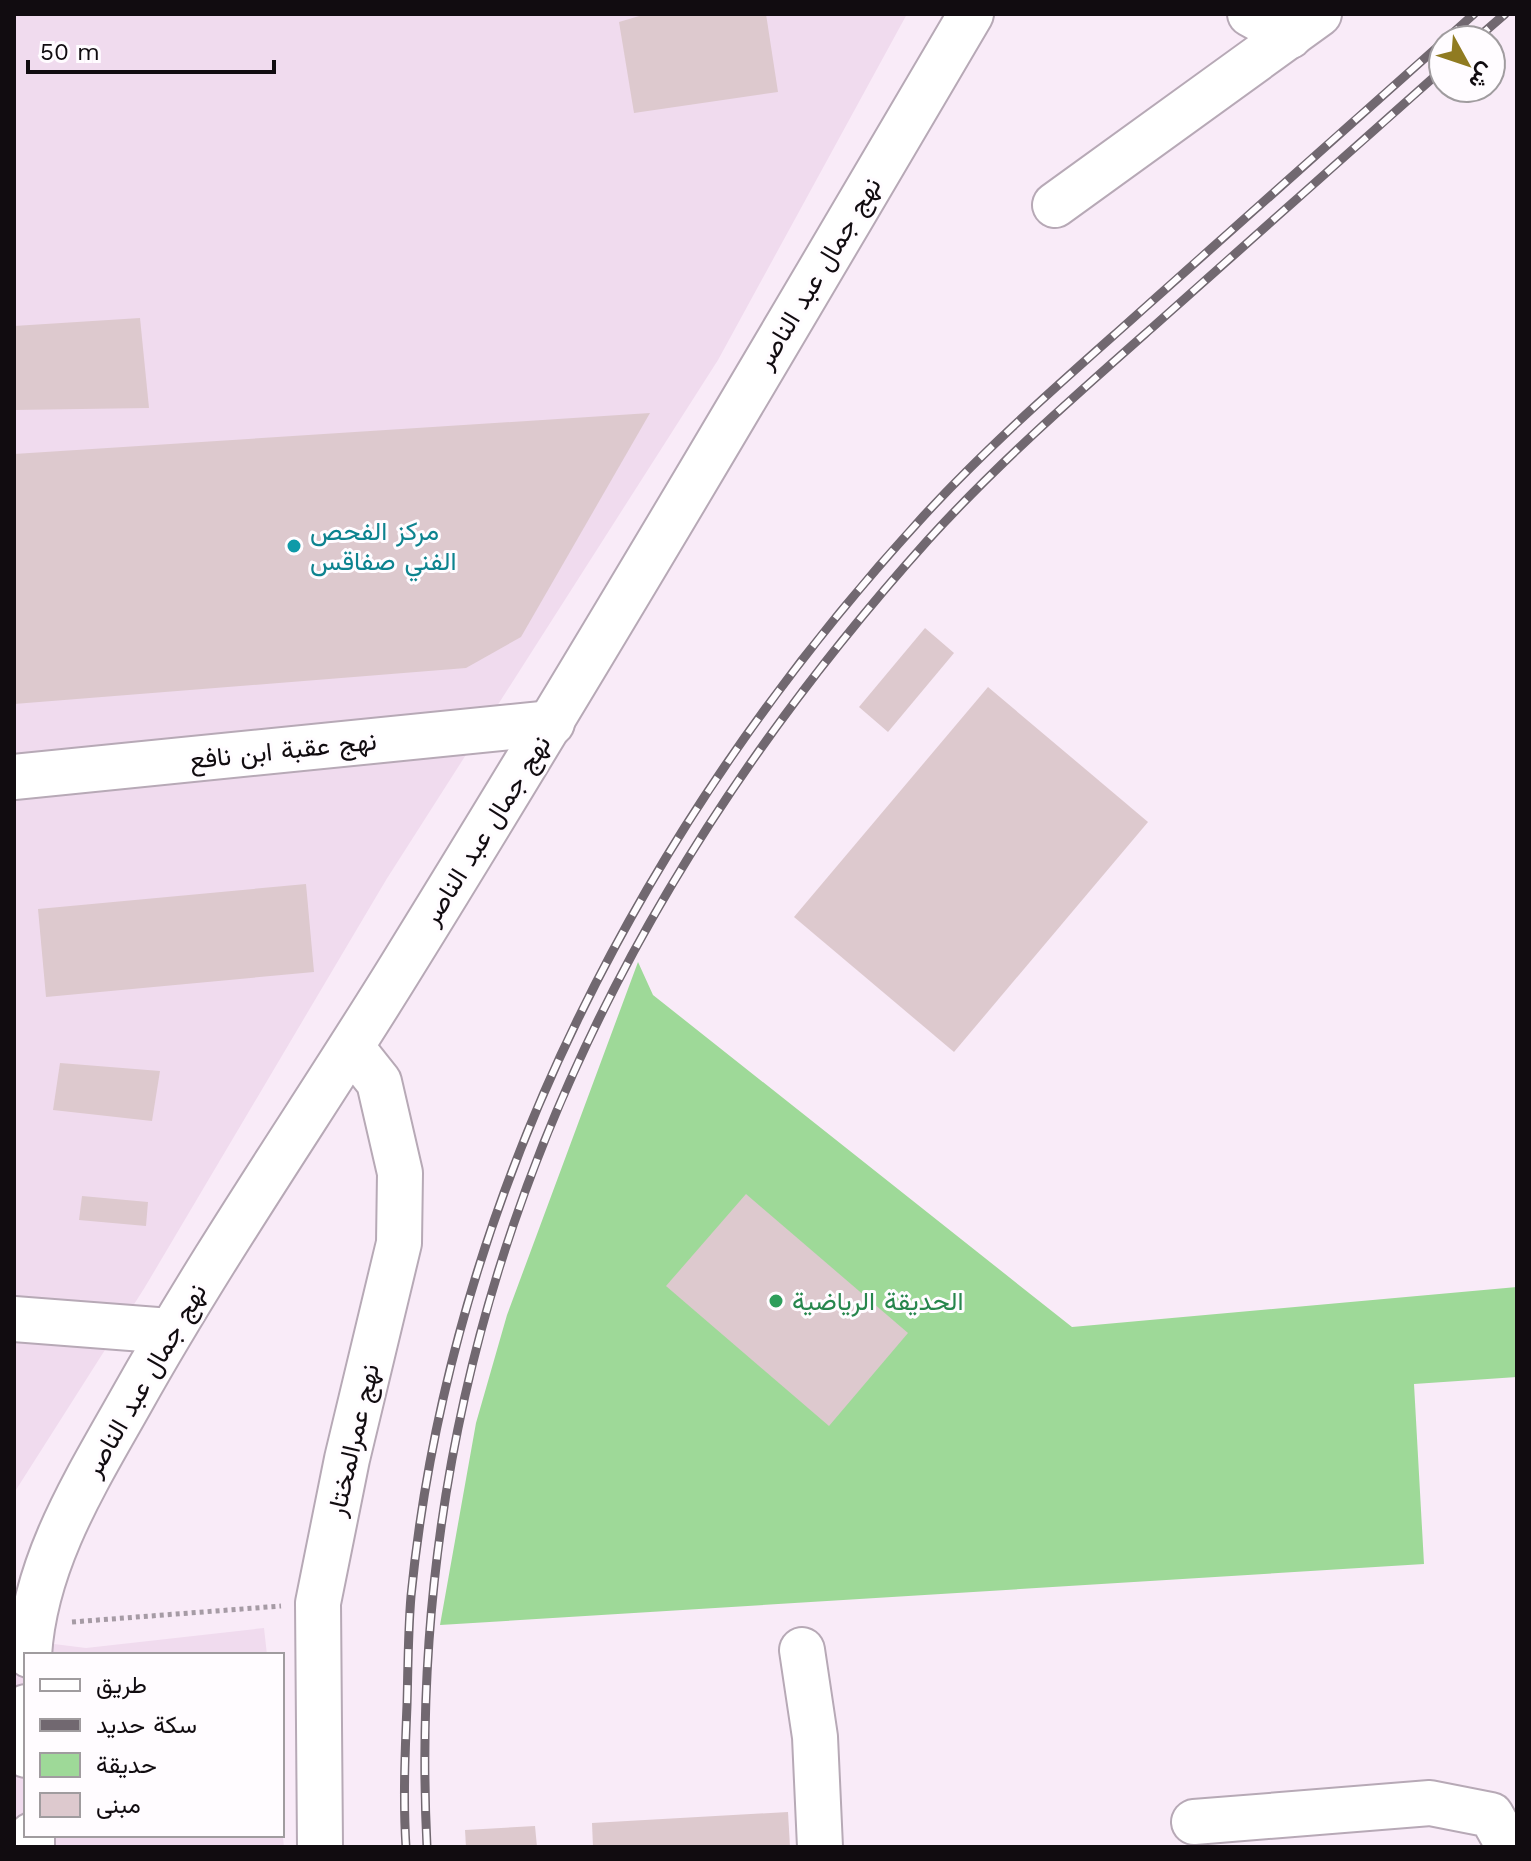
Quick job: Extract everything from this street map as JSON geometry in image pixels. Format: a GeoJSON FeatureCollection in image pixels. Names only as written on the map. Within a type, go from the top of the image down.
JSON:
{"type":"FeatureCollection","features":[{"type":"Feature","properties":{"kind":"street","name":"نهج جمال عبد الناصر"},"geometry":{"type":"LineString","coordinates":[[30,1640],[45,1569],[69,1511],[170,1331],[352,1048],[552,723],[971,14]]}},
{"type":"Feature","properties":{"kind":"street"},"geometry":{"type":"LineString","coordinates":[[1250,14],[1305,25]]}},
{"type":"Feature","properties":{"kind":"street"},"geometry":{"type":"LineString","coordinates":[[1055,205],[1305,25]]}},
{"type":"Feature","properties":{"kind":"street","name":"نهج عقبة ابن نافع"},"geometry":{"type":"LineString","coordinates":[[14,777],[552,723]]}},
{"type":"Feature","properties":{"kind":"street","name":"نهج عمرالمختار"},"geometry":{"type":"LineString","coordinates":[[320,1847],[318,1603],[347,1459],[399,1243],[400,1173],[379,1082],[352,1048]]}},
{"type":"Feature","properties":{"kind":"street"},"geometry":{"type":"LineString","coordinates":[[14,1319],[170,1331]]}},
{"type":"Feature","properties":{"kind":"street"},"geometry":{"type":"LineString","coordinates":[[802,1650],[815,1737],[820,1847]]}},
{"type":"Feature","properties":{"kind":"street"},"geometry":{"type":"LineString","coordinates":[[1194,1822],[1430,1803],[1491,1815],[1509,1847]]}},
{"type":"Feature","properties":{"kind":"path"},"geometry":{"type":"LineString","coordinates":[[30,1640],[318,1603]]}},
{"type":"Feature","properties":{"kind":"shaded area"},"geometry":{"type":"Polygon","coordinates":[[[14,14],[907,14],[718,360],[386,880],[145,1287],[14,1493],[14,14]]]}},
{"type":"Feature","properties":{"kind":"shaded area"},"geometry":{"type":"Polygon","coordinates":[[[264,1628],[267,1653],[24,1653],[24,1837],[283,1837],[284,1847],[14,1847],[14,1639],[86,1648],[264,1628]]]}},
{"type":"Feature","properties":{"kind":"green space","name":"الحديقة الرياضية"},"geometry":{"type":"Polygon","coordinates":[[[638,962],[653,995],[1072,1327],[1517,1287],[1517,1377],[1414,1384],[1424,1564],[440,1625],[476,1423],[507,1315],[638,962]]]}},
{"type":"Feature","properties":{"kind":"building"},"geometry":{"type":"Polygon","coordinates":[[[646,14],[766,14],[778,92],[634,113],[619,22],[646,14]]]}},
{"type":"Feature","properties":{"kind":"building"},"geometry":{"type":"Polygon","coordinates":[[[140,318],[149,408],[14,410],[14,326],[140,318]]]}},
{"type":"Feature","properties":{"kind":"building","name":"مركز الفحص الفني صفاقس"},"geometry":{"type":"Polygon","coordinates":[[[650,413],[521,637],[466,668],[14,704],[14,454],[650,413]]]}},
{"type":"Feature","properties":{"kind":"building"},"geometry":{"type":"Polygon","coordinates":[[[925,628],[954,653],[888,732],[859,707],[925,628]]]}},
{"type":"Feature","properties":{"kind":"building"},"geometry":{"type":"Polygon","coordinates":[[[988,687],[1148,822],[954,1052],[794,917],[988,687]]]}},
{"type":"Feature","properties":{"kind":"building"},"geometry":{"type":"Polygon","coordinates":[[[306,884],[314,972],[46,997],[38,909],[306,884]]]}},
{"type":"Feature","properties":{"kind":"building"},"geometry":{"type":"Polygon","coordinates":[[[60,1063],[160,1071],[152,1121],[53,1110],[60,1063]]]}},
{"type":"Feature","properties":{"kind":"building"},"geometry":{"type":"Polygon","coordinates":[[[746,1194],[908,1333],[829,1426],[666,1286],[746,1194]]]}},
{"type":"Feature","properties":{"kind":"building"},"geometry":{"type":"Polygon","coordinates":[[[82,1196],[148,1202],[146,1226],[79,1220],[82,1196]]]}},
{"type":"Feature","properties":{"kind":"building"},"geometry":{"type":"Polygon","coordinates":[[[788,1812],[790,1847],[593,1847],[592,1823],[788,1812]]]}},
{"type":"Feature","properties":{"kind":"building"},"geometry":{"type":"Polygon","coordinates":[[[535,1826],[537,1847],[466,1847],[465,1830],[535,1826]]]}},
{"type":"Feature","properties":{"kind":"railway"},"geometry":{"type":"LineString","coordinates":[[1463,24],[1474,14]]}},
{"type":"Feature","properties":{"kind":"railway"},"geometry":{"type":"LineString","coordinates":[[1493,24],[1505,14]]}},
{"type":"Feature","properties":{"kind":"railway"},"geometry":{"type":"LineString","coordinates":[[406,1847],[405,1776],[411,1596],[433,1446],[469,1299],[518,1156],[578,1018],[650,885],[731,757],[822,635],[947,491],[1061,382],[1427,56]]}},
{"type":"Feature","properties":{"kind":"railway"},"geometry":{"type":"LineString","coordinates":[[427,1847],[428,1661],[448,1482],[487,1310],[544,1143],[617,983],[706,829],[810,682],[928,540],[1067,404],[1427,83]]}},
{"type":"Feature","properties":{"kind":"place","name":"مركز الفحص الفني صفاقس"},"geometry":{"type":"Point","coordinates":[294,546]}},
{"type":"Feature","properties":{"kind":"place","name":"الحديقة الرياضية"},"geometry":{"type":"Point","coordinates":[776,1301]}}]}
